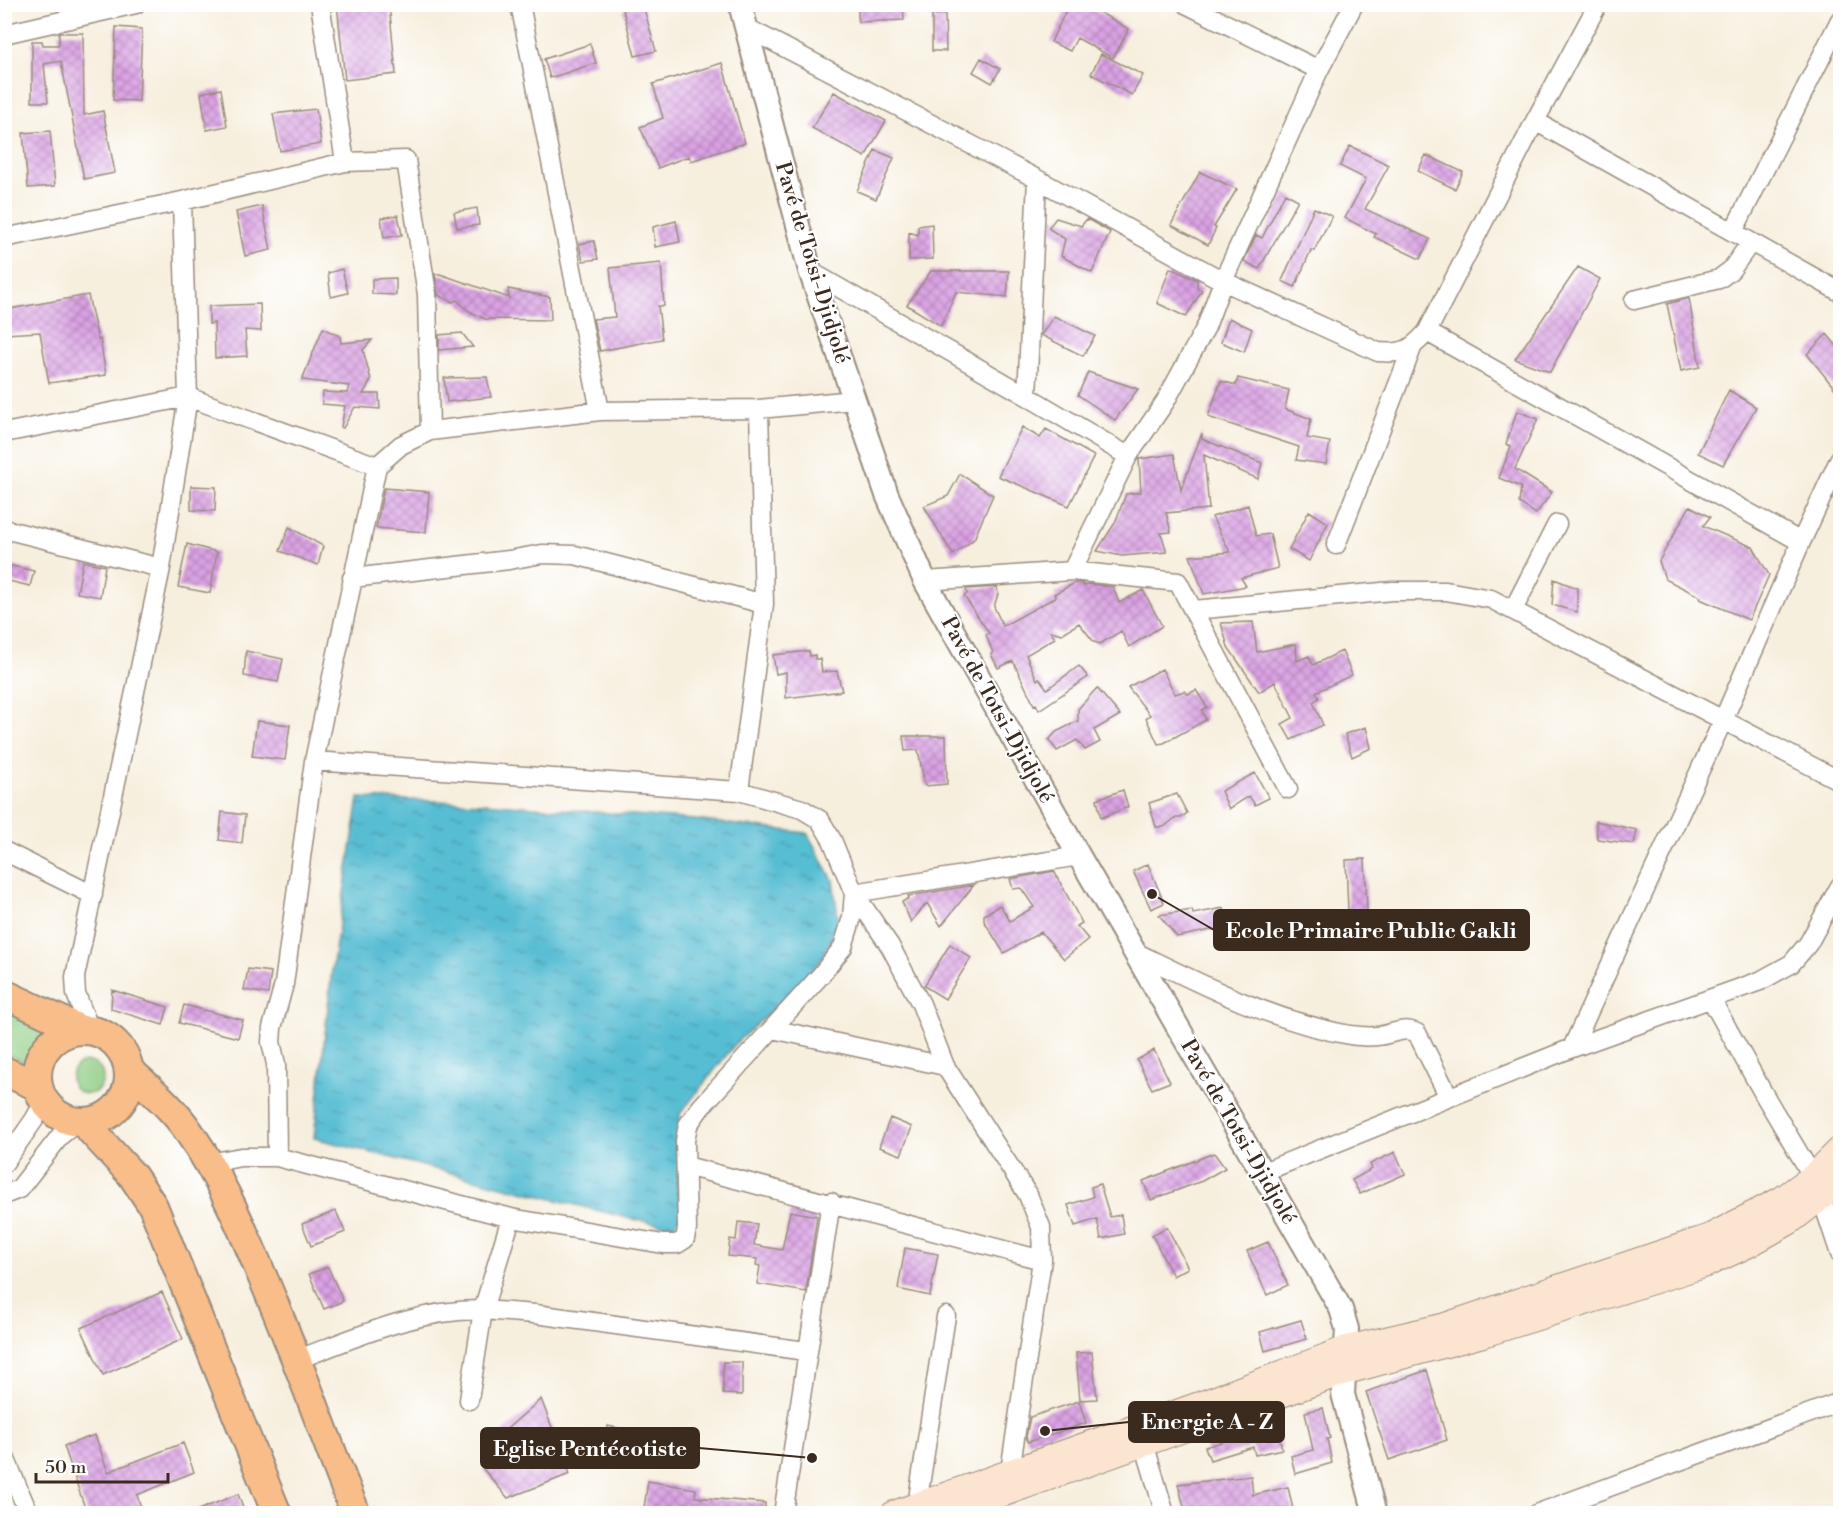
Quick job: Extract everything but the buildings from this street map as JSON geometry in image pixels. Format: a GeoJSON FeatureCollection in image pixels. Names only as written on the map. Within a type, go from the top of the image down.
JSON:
{"type":"FeatureCollection","features":[{"type":"Feature","properties":{"kind":"main road"},"geometry":{"type":"LineString","coordinates":[[4,994],[85,1030],[104,1035],[116,1044],[125,1056],[129,1070],[129,1086],[123,1100],[113,1112],[99,1120],[81,1122],[64,1119],[52,1112],[41,1094],[37,1067],[42,1053],[52,1041],[65,1033],[85,1030]]}},
{"type":"Feature","properties":{"kind":"main road"},"geometry":{"type":"LineString","coordinates":[[129,1070],[166,1103],[189,1131],[236,1215],[356,1514]]}},
{"type":"Feature","properties":{"kind":"main road"},"geometry":{"type":"LineString","coordinates":[[4,1071],[41,1094]]}},
{"type":"Feature","properties":{"kind":"main road"},"geometry":{"type":"LineString","coordinates":[[81,1122],[132,1175],[153,1206],[277,1514]]}},
{"type":"Feature","properties":{"kind":"main road"},"geometry":{"type":"LineString","coordinates":[[1817,1187],[1840,1150]]}},
{"type":"Feature","properties":{"kind":"main road"},"geometry":{"type":"LineString","coordinates":[[905,1509],[1208,1402],[1345,1360],[1710,1237],[1781,1200],[1840,1178]]}},
{"type":"Feature","properties":{"kind":"main road"},"geometry":{"type":"LineString","coordinates":[[945,1514],[1144,1443],[1345,1360]]}},
{"type":"Feature","properties":{"kind":"street"},"geometry":{"type":"LineString","coordinates":[[4,34],[136,4]]}},
{"type":"Feature","properties":{"kind":"street"},"geometry":{"type":"LineString","coordinates":[[320,4],[345,162]]}},
{"type":"Feature","properties":{"kind":"street"},"geometry":{"type":"LineString","coordinates":[[520,4],[600,411]]}},
{"type":"Feature","properties":{"kind":"street","name":"Pavé de Totsi-Djidjolé"},"geometry":{"type":"LineString","coordinates":[[740,4],[810,271],[887,495],[925,580],[1133,951],[1341,1310],[1347,1329],[1343,1394],[1375,1514]]}},
{"type":"Feature","properties":{"kind":"street"},"geometry":{"type":"LineString","coordinates":[[1186,4],[1319,70]]}},
{"type":"Feature","properties":{"kind":"street"},"geometry":{"type":"LineString","coordinates":[[1072,572],[1128,456],[1165,402],[1206,327],[1223,281],[1319,70],[1354,4]]}},
{"type":"Feature","properties":{"kind":"street"},"geometry":{"type":"LineString","coordinates":[[1336,544],[1412,348],[1426,332],[1598,4]]}},
{"type":"Feature","properties":{"kind":"street"},"geometry":{"type":"LineString","coordinates":[[747,28],[1037,179],[1223,281],[1378,352],[1396,354],[1412,348]]}},
{"type":"Feature","properties":{"kind":"street"},"geometry":{"type":"LineString","coordinates":[[1733,232],[1838,32]]}},
{"type":"Feature","properties":{"kind":"street"},"geometry":{"type":"LineString","coordinates":[[1535,121],[1840,292]]}},
{"type":"Feature","properties":{"kind":"street"},"geometry":{"type":"LineString","coordinates":[[4,238],[182,201],[345,162],[406,160],[427,294],[430,431]]}},
{"type":"Feature","properties":{"kind":"street"},"geometry":{"type":"LineString","coordinates":[[1027,396],[1037,179]]}},
{"type":"Feature","properties":{"kind":"street"},"geometry":{"type":"LineString","coordinates":[[85,1030],[76,994],[75,977],[161,568],[188,397],[182,201]]}},
{"type":"Feature","properties":{"kind":"street"},"geometry":{"type":"LineString","coordinates":[[1635,300],[1719,279],[1731,270],[1751,242]]}},
{"type":"Feature","properties":{"kind":"street"},"geometry":{"type":"LineString","coordinates":[[810,271],[1128,456]]}},
{"type":"Feature","properties":{"kind":"street"},"geometry":{"type":"LineString","coordinates":[[1426,332],[1802,542]]}},
{"type":"Feature","properties":{"kind":"street"},"geometry":{"type":"LineString","coordinates":[[4,433],[188,397],[377,466]]}},
{"type":"Feature","properties":{"kind":"street"},"geometry":{"type":"LineString","coordinates":[[277,1157],[276,1064],[271,1035],[284,984],[314,762],[377,466],[401,445],[430,431],[600,411],[759,409],[854,400]]}},
{"type":"Feature","properties":{"kind":"street"},"geometry":{"type":"LineString","coordinates":[[739,791],[764,604],[759,409]]}},
{"type":"Feature","properties":{"kind":"street"},"geometry":{"type":"LineString","coordinates":[[1572,1048],[1724,718],[1840,458]]}},
{"type":"Feature","properties":{"kind":"street"},"geometry":{"type":"LineString","coordinates":[[1512,610],[1557,524]]}},
{"type":"Feature","properties":{"kind":"street"},"geometry":{"type":"LineString","coordinates":[[4,529],[161,568]]}},
{"type":"Feature","properties":{"kind":"street"},"geometry":{"type":"LineString","coordinates":[[352,578],[509,560],[542,554],[575,555],[764,604]]}},
{"type":"Feature","properties":{"kind":"street"},"geometry":{"type":"LineString","coordinates":[[925,580],[1072,572],[1179,582],[1288,789]]}},
{"type":"Feature","properties":{"kind":"street"},"geometry":{"type":"LineString","coordinates":[[1194,610],[1392,591],[1446,591],[1491,599],[1724,718],[1840,781]]}},
{"type":"Feature","properties":{"kind":"street"},"geometry":{"type":"LineString","coordinates":[[314,762],[739,791],[802,808],[820,820],[832,840],[854,893],[890,946],[921,1004],[945,1066],[1028,1195],[1041,1227],[1042,1260],[1010,1471]]}},
{"type":"Feature","properties":{"kind":"street"},"geometry":{"type":"LineString","coordinates":[[4,851],[93,895]]}},
{"type":"Feature","properties":{"kind":"street"},"geometry":{"type":"LineString","coordinates":[[854,893],[1079,856]]}},
{"type":"Feature","properties":{"kind":"street"},"geometry":{"type":"LineString","coordinates":[[1261,1173],[1572,1048],[1760,981],[1791,964],[1809,944],[1840,886]]}},
{"type":"Feature","properties":{"kind":"street"},"geometry":{"type":"LineString","coordinates":[[208,1163],[241,1157],[277,1157],[511,1218],[663,1244],[677,1244],[685,1239],[687,1229],[685,1141],[688,1125],[701,1107],[821,975],[843,947],[852,917],[854,893]]}},
{"type":"Feature","properties":{"kind":"street"},"geometry":{"type":"LineString","coordinates":[[1133,951],[1228,997],[1290,1021],[1352,1035],[1377,1036],[1408,1029],[1417,1033],[1449,1097]]}},
{"type":"Feature","properties":{"kind":"street"},"geometry":{"type":"LineString","coordinates":[[1711,999],[1817,1187],[1840,1254]]}},
{"type":"Feature","properties":{"kind":"street"},"geometry":{"type":"LineString","coordinates":[[772,1029],[945,1066]]}},
{"type":"Feature","properties":{"kind":"street"},"geometry":{"type":"LineString","coordinates":[[4,1163],[41,1094]]}},
{"type":"Feature","properties":{"kind":"street"},"geometry":{"type":"LineString","coordinates":[[4,1195],[19,1189],[61,1136],[81,1122]]}},
{"type":"Feature","properties":{"kind":"street"},"geometry":{"type":"LineString","coordinates":[[686,1166],[831,1202],[1042,1260]]}},
{"type":"Feature","properties":{"kind":"street"},"geometry":{"type":"LineString","coordinates":[[783,1514],[806,1351],[831,1202]]}},
{"type":"Feature","properties":{"kind":"street"},"geometry":{"type":"LineString","coordinates":[[469,1400],[483,1310],[511,1218]]}},
{"type":"Feature","properties":{"kind":"street"},"geometry":{"type":"LineString","coordinates":[[296,1360],[389,1325],[460,1310],[547,1315],[806,1351]]}},
{"type":"Feature","properties":{"kind":"street"},"geometry":{"type":"LineString","coordinates":[[905,1509],[946,1316]]}},
{"type":"Feature","properties":{"kind":"street"},"geometry":{"type":"LineString","coordinates":[[1545,1512],[1840,1402]]}},
{"type":"Feature","properties":{"kind":"street"},"geometry":{"type":"LineString","coordinates":[[1144,1443],[1165,1514]]}},
{"type":"Feature","properties":{"kind":"street"},"geometry":{"type":"LineString","coordinates":[[4,1455],[10,1486],[29,1514]]}},
{"type":"Feature","properties":{"kind":"green space"},"geometry":{"type":"Polygon","coordinates":[[[4,1009],[38,1024],[53,1036],[48,1037],[37,1051],[33,1067],[5,1053],[4,1009]]]}},
{"type":"Feature","properties":{"kind":"green space"},"geometry":{"type":"Polygon","coordinates":[[[87,1062],[98,1067],[103,1078],[98,1089],[87,1094],[76,1089],[71,1078],[76,1067],[87,1062]]]}},
{"type":"Feature","properties":{"kind":"water"},"geometry":{"type":"Polygon","coordinates":[[[359,798],[485,803],[695,820],[807,833],[833,880],[839,924],[820,961],[789,995],[736,1043],[680,1114],[681,1214],[674,1227],[623,1217],[314,1138],[332,969],[359,798]]]}},
{"type":"Feature","properties":{"kind":"place","name":"Ecole Primaire Public Gakli"},"geometry":{"type":"Point","coordinates":[1152,894]}},
{"type":"Feature","properties":{"kind":"place","name":"Energie A - Z"},"geometry":{"type":"Point","coordinates":[1045,1431]}},
{"type":"Feature","properties":{"kind":"place","name":"Eglise Pentécotiste"},"geometry":{"type":"Point","coordinates":[812,1458]}}]}
